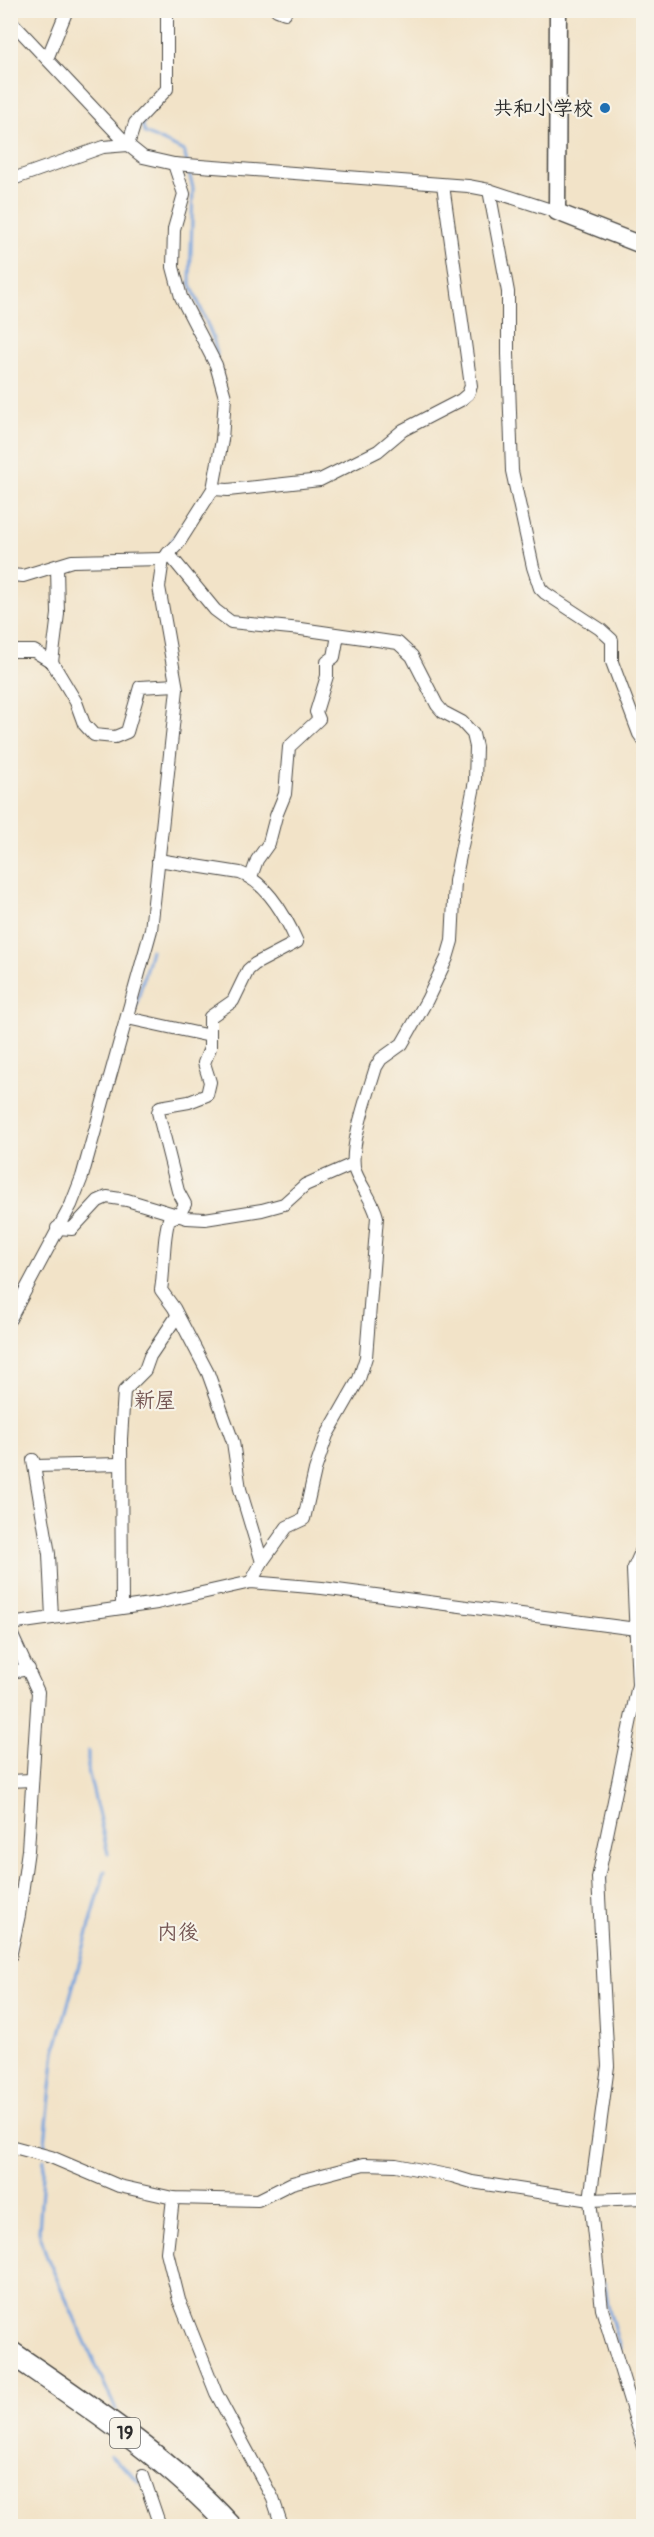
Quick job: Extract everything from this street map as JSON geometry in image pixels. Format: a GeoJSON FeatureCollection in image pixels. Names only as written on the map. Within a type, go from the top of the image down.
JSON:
{"type":"FeatureCollection","features":[{"type":"Feature","properties":{"kind":"highway","name":"19"},"geometry":{"type":"LineString","coordinates":[[10,2352],[107,2419],[158,2459],[229,2526]]}},
{"type":"Feature","properties":{"kind":"highway","name":"19"},"geometry":{"type":"LineString","coordinates":[[10,2370],[105,2434],[229,2526]]}},
{"type":"Feature","properties":{"kind":"street"},"geometry":{"type":"LineString","coordinates":[[47,59],[67,10]]}},
{"type":"Feature","properties":{"kind":"street"},"geometry":{"type":"LineString","coordinates":[[128,145],[135,123],[167,89],[167,10]]}},
{"type":"Feature","properties":{"kind":"street"},"geometry":{"type":"LineString","coordinates":[[557,212],[558,10]]}},
{"type":"Feature","properties":{"kind":"street"},"geometry":{"type":"LineString","coordinates":[[10,20],[128,145],[143,157],[174,164],[489,190],[557,212],[644,246]]}},
{"type":"Feature","properties":{"kind":"street"},"geometry":{"type":"LineString","coordinates":[[10,180],[103,147],[128,145]]}},
{"type":"Feature","properties":{"kind":"street"},"geometry":{"type":"LineString","coordinates":[[10,1319],[71,1205],[82,1177],[152,930],[176,685],[159,587],[166,556],[178,544],[213,489],[222,440],[225,397],[216,365],[182,297],[173,267],[174,229],[184,194],[174,164]]}},
{"type":"Feature","properties":{"kind":"street"},"geometry":{"type":"LineString","coordinates":[[213,489],[228,490],[320,480],[378,452],[403,430],[461,400],[468,394],[471,386],[443,185]]}},
{"type":"Feature","properties":{"kind":"street"},"geometry":{"type":"LineString","coordinates":[[489,190],[508,292],[512,471],[526,529],[532,567],[540,588],[545,594],[600,629],[612,640],[612,662],[639,734],[644,741]]}},
{"type":"Feature","properties":{"kind":"street"},"geometry":{"type":"LineString","coordinates":[[10,575],[23,576],[72,561],[166,556]]}},
{"type":"Feature","properties":{"kind":"street"},"geometry":{"type":"LineString","coordinates":[[166,556],[215,610],[231,622],[398,644],[412,656],[442,712],[462,722],[468,728],[473,734],[476,747],[475,781],[455,881],[452,941],[436,980],[402,1044],[381,1059],[376,1067],[354,1148],[353,1164],[377,1217],[366,1357],[359,1379],[327,1435],[315,1470],[304,1519],[287,1527],[251,1582]]}},
{"type":"Feature","properties":{"kind":"street"},"geometry":{"type":"LineString","coordinates":[[52,662],[58,614],[57,566]]}},
{"type":"Feature","properties":{"kind":"street"},"geometry":{"type":"LineString","coordinates":[[251,877],[257,860],[269,843],[285,794],[289,747],[320,719],[316,712],[327,676],[327,662],[334,657],[338,635]]}},
{"type":"Feature","properties":{"kind":"street"},"geometry":{"type":"LineString","coordinates":[[10,651],[34,651],[52,662],[76,702],[84,724],[94,735],[115,737],[127,732],[140,687],[176,685]]}},
{"type":"Feature","properties":{"kind":"street"},"geometry":{"type":"LineString","coordinates":[[158,860],[240,873],[251,877],[280,911],[297,942],[248,970],[233,1001],[210,1017],[210,1048],[204,1063],[210,1082],[207,1095],[189,1102],[160,1107],[158,1112],[178,1191],[185,1204],[179,1215],[169,1219],[165,1230],[166,1257],[162,1290],[203,1362],[233,1442],[240,1489],[262,1562]]}},
{"type":"Feature","properties":{"kind":"street"},"geometry":{"type":"LineString","coordinates":[[128,1018],[210,1036]]}},
{"type":"Feature","properties":{"kind":"street"},"geometry":{"type":"LineString","coordinates":[[57,1228],[72,1229],[98,1201],[107,1197],[205,1219],[262,1210],[284,1204],[305,1185],[353,1164]]}},
{"type":"Feature","properties":{"kind":"street"},"geometry":{"type":"LineString","coordinates":[[122,1606],[121,1464],[124,1391],[145,1370],[150,1356],[177,1316]]}},
{"type":"Feature","properties":{"kind":"street"},"geometry":{"type":"LineString","coordinates":[[52,1618],[49,1554],[34,1463],[121,1464]]}},
{"type":"Feature","properties":{"kind":"street"},"geometry":{"type":"LineString","coordinates":[[644,1545],[633,1570],[639,1629],[638,1685],[598,1878],[608,2066],[590,2200],[602,2309],[644,2447]]}},
{"type":"Feature","properties":{"kind":"street"},"geometry":{"type":"LineString","coordinates":[[10,1624],[122,1606],[157,1603],[251,1582],[376,1594],[639,1629]]}},
{"type":"Feature","properties":{"kind":"street"},"geometry":{"type":"LineString","coordinates":[[10,1631],[38,1692],[28,1850],[11,1954]]}},
{"type":"Feature","properties":{"kind":"street"},"geometry":{"type":"LineString","coordinates":[[10,1672],[28,1669]]}},
{"type":"Feature","properties":{"kind":"street"},"geometry":{"type":"LineString","coordinates":[[10,1781],[32,1780]]}},
{"type":"Feature","properties":{"kind":"street"},"geometry":{"type":"LineString","coordinates":[[10,2146],[51,2157],[119,2186],[173,2198],[258,2200],[292,2183],[364,2164],[396,2165],[452,2175],[472,2182],[590,2200],[644,2198]]}},
{"type":"Feature","properties":{"kind":"street"},"geometry":{"type":"LineString","coordinates":[[173,2198],[167,2252],[179,2300],[216,2393],[273,2499],[282,2526]]}},
{"type":"Feature","properties":{"kind":"street"},"geometry":{"type":"LineString","coordinates":[[143,2476],[160,2526]]}},
{"type":"Feature","properties":{"kind":"waterway"},"geometry":{"type":"LineString","coordinates":[[144,121],[142,124],[145,133],[184,151],[187,163]]}},
{"type":"Feature","properties":{"kind":"waterway"},"geometry":{"type":"LineString","coordinates":[[188,169],[193,188],[190,282],[213,338],[217,355]]}},
{"type":"Feature","properties":{"kind":"waterway"},"geometry":{"type":"LineString","coordinates":[[169,545],[179,531]]}},
{"type":"Feature","properties":{"kind":"waterway"},"geometry":{"type":"LineString","coordinates":[[135,1010],[151,950]]}},
{"type":"Feature","properties":{"kind":"waterway"},"geometry":{"type":"LineString","coordinates":[[639,1580],[640,1566]]}},
{"type":"Feature","properties":{"kind":"waterway"},"geometry":{"type":"LineString","coordinates":[[18,1630],[40,1684]]}},
{"type":"Feature","properties":{"kind":"waterway"},"geometry":{"type":"LineString","coordinates":[[88,1751],[88,1770],[108,1854]]}},
{"type":"Feature","properties":{"kind":"waterway"},"geometry":{"type":"LineString","coordinates":[[604,1885],[608,1859]]}},
{"type":"Feature","properties":{"kind":"waterway"},"geometry":{"type":"LineString","coordinates":[[44,2151],[55,2051],[105,1871]]}},
{"type":"Feature","properties":{"kind":"waterway"},"geometry":{"type":"LineString","coordinates":[[44,2160],[39,2232],[47,2257],[116,2410]]}},
{"type":"Feature","properties":{"kind":"waterway"},"geometry":{"type":"LineString","coordinates":[[605,2283],[608,2306],[620,2349]]}},
{"type":"Feature","properties":{"kind":"waterway"},"geometry":{"type":"LineString","coordinates":[[110,2455],[140,2482]]}},
{"type":"Feature","properties":{"kind":"place","name":"共和小学校"},"geometry":{"type":"Point","coordinates":[605,108]}},
{"type":"Feature","properties":{"kind":"district","name":"新屋"},"geometry":{"type":"Point","coordinates":[155,1400]}},
{"type":"Feature","properties":{"kind":"district","name":"内後"},"geometry":{"type":"Point","coordinates":[178,1932]}}]}
